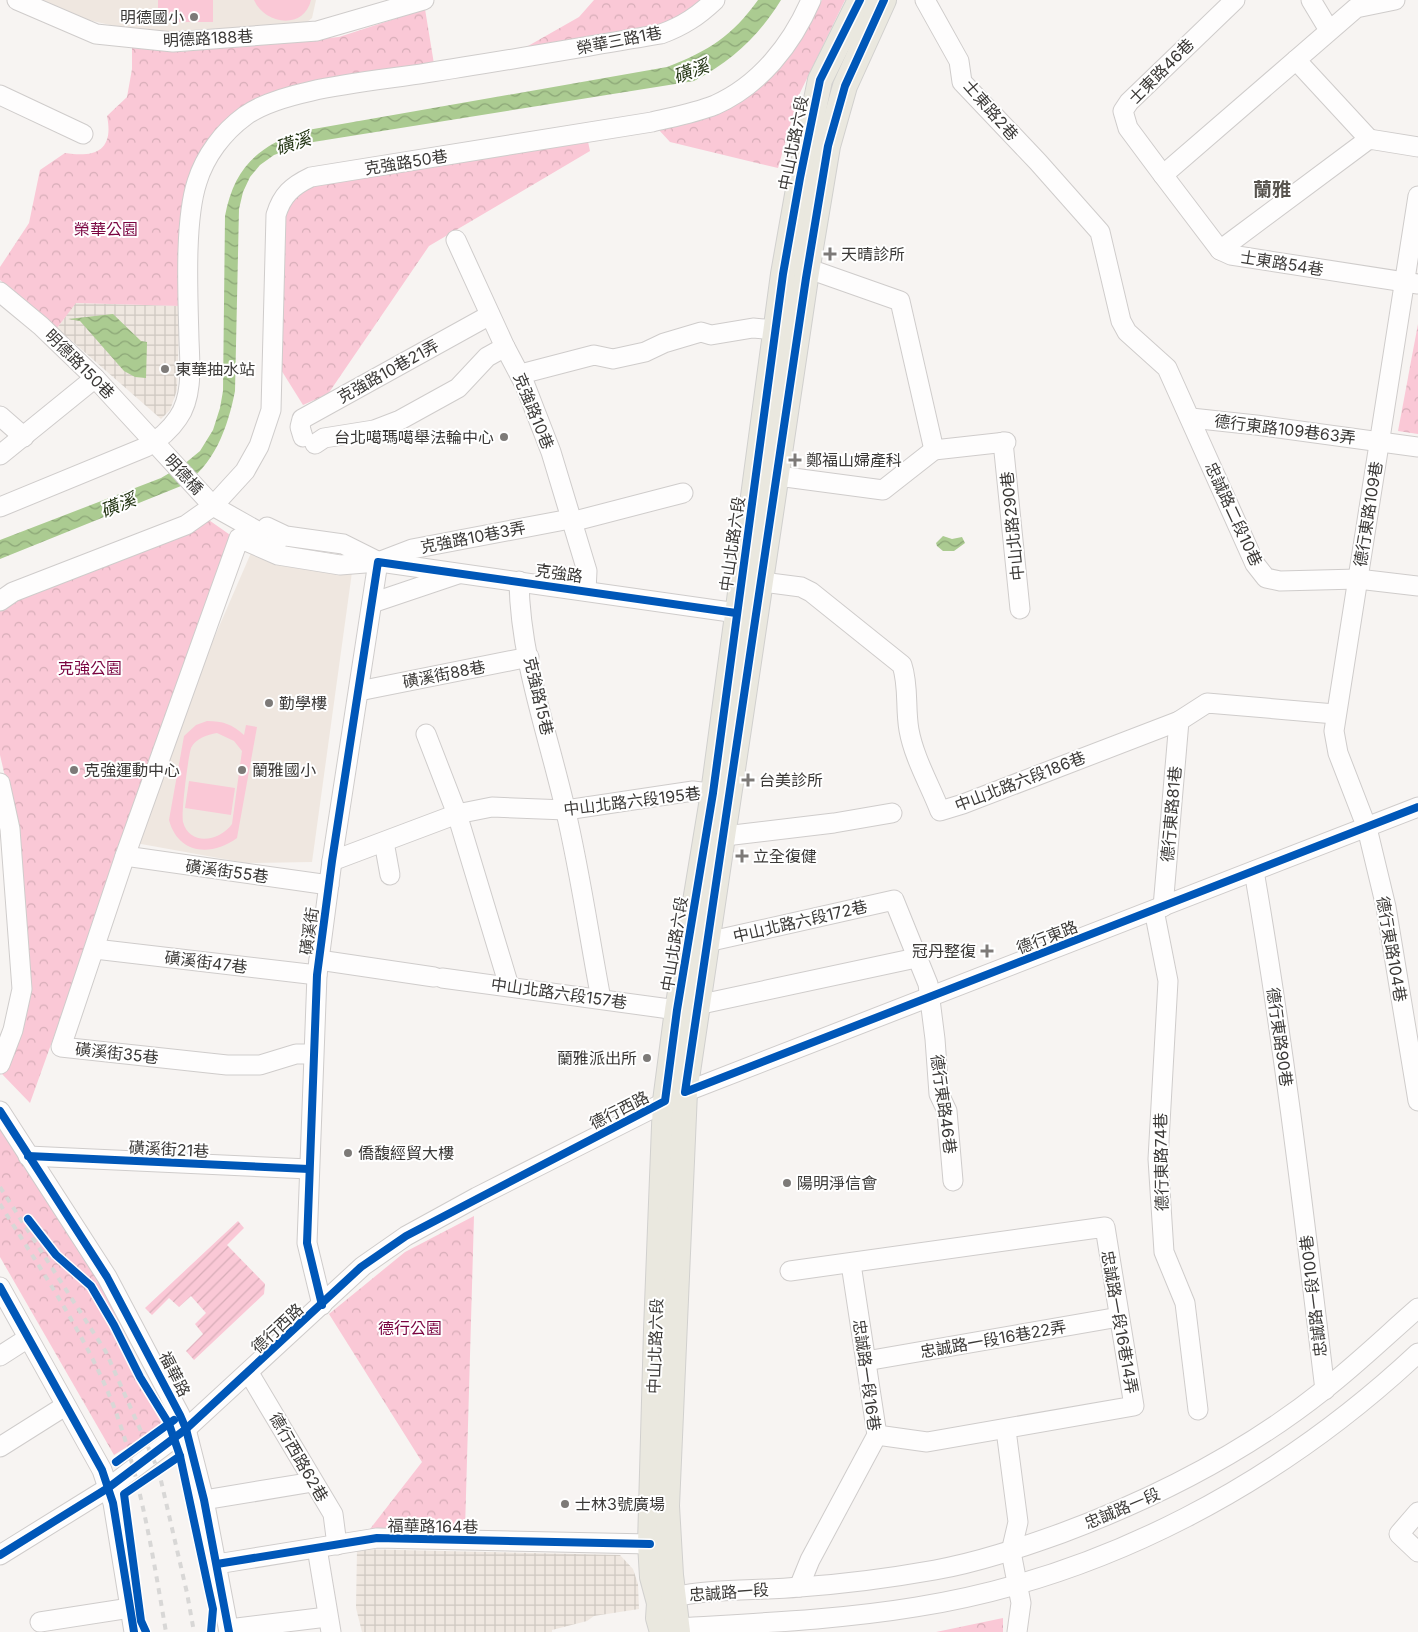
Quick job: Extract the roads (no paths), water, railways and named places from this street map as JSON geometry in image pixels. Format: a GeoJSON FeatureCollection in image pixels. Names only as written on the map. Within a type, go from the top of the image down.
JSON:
{"type":"FeatureCollection","features":[{"type":"Feature","properties":{"kind":"main road","name":"中山北路六段"},"geometry":{"type":"LineString","coordinates":[[746,614],[762,582],[778,476],[796,265],[820,80],[860,0]]}},
{"type":"Feature","properties":{"kind":"main road","name":"中山北路六段"},"geometry":{"type":"LineString","coordinates":[[666,1628],[652,1577],[650,1544],[656,1330],[675,1097],[687,1008],[722,794],[746,614],[776,330],[796,265],[845,86],[884,0]]}},
{"type":"Feature","properties":{"kind":"main road","name":"中山北路六段"},"geometry":{"type":"LineString","coordinates":[[687,1008],[707,942],[725,836],[722,794]]}},
{"type":"Feature","properties":{"kind":"main road","name":"中山北路六段"},"geometry":{"type":"LineString","coordinates":[[666,1628],[673,1597],[667,1506],[675,1097]]}},
{"type":"Feature","properties":{"kind":"street","name":"明德路188巷"},"geometry":{"type":"LineString","coordinates":[[17,0],[96,34],[173,42],[317,31],[424,0]]}},
{"type":"Feature","properties":{"kind":"street","name":"榮華三路1巷"},"geometry":{"type":"LineString","coordinates":[[155,441],[179,417],[188,392],[190,364],[189,246],[194,195],[205,161],[217,142],[246,115],[278,99],[339,87],[661,34],[698,17],[715,0]]}},
{"type":"Feature","properties":{"kind":"street","name":"克強路50巷"},"geometry":{"type":"LineString","coordinates":[[0,601],[13,592],[186,525],[214,506],[244,471],[259,446],[271,410],[275,223],[280,201],[287,192],[311,177],[686,115],[716,104],[743,88],[768,68],[790,42],[811,0]]}},
{"type":"Feature","properties":{"kind":"street","name":"士東路2巷"},"geometry":{"type":"LineString","coordinates":[[925,0],[959,61],[962,82],[1038,162],[1100,232],[1121,321],[1127,332],[1168,368],[1191,418]]}},
{"type":"Feature","properties":{"kind":"street","name":"士東路46巷"},"geometry":{"type":"LineString","coordinates":[[1163,176],[1128,128],[1123,112],[1129,102],[1235,0]]}},
{"type":"Feature","properties":{"kind":"street"},"geometry":{"type":"LineString","coordinates":[[1311,0],[1329,30]]}},
{"type":"Feature","properties":{"kind":"street"},"geometry":{"type":"LineString","coordinates":[[1163,176],[1356,8],[1395,0]]}},
{"type":"Feature","properties":{"kind":"street"},"geometry":{"type":"LineString","coordinates":[[1296,60],[1369,139],[1418,147]]}},
{"type":"Feature","properties":{"kind":"street"},"geometry":{"type":"LineString","coordinates":[[0,95],[83,134]]}},
{"type":"Feature","properties":{"kind":"street"},"geometry":{"type":"LineString","coordinates":[[1220,250],[1369,139]]}},
{"type":"Feature","properties":{"kind":"street","name":"士東路54巷"},"geometry":{"type":"LineString","coordinates":[[1163,176],[1220,250],[1231,255],[1411,284]]}},
{"type":"Feature","properties":{"kind":"street","name":"德行東路109巷"},"geometry":{"type":"LineString","coordinates":[[1367,828],[1338,753],[1334,731],[1335,714],[1380,441],[1411,284],[1418,196]]}},
{"type":"Feature","properties":{"kind":"street","name":"克強路10巷"},"geometry":{"type":"LineString","coordinates":[[456,240],[505,347],[521,374],[551,452],[587,571],[586,591]]}},
{"type":"Feature","properties":{"kind":"street"},"geometry":{"type":"LineString","coordinates":[[778,476],[884,490],[934,450],[900,301],[796,265]]}},
{"type":"Feature","properties":{"kind":"street","name":"明德路150巷"},"geometry":{"type":"LineString","coordinates":[[0,292],[41,326],[95,378],[155,441]]}},
{"type":"Feature","properties":{"kind":"street","name":"克強路10巷21弄"},"geometry":{"type":"LineString","coordinates":[[490,315],[302,419],[300,427],[309,441],[374,430],[400,420],[458,388],[487,357],[505,347]]}},
{"type":"Feature","properties":{"kind":"street"},"geometry":{"type":"LineString","coordinates":[[521,374],[594,354],[613,360],[646,352],[664,343],[701,332],[711,335],[753,328],[776,330]]}},
{"type":"Feature","properties":{"kind":"street"},"geometry":{"type":"LineString","coordinates":[[0,455],[95,378]]}},
{"type":"Feature","properties":{"kind":"street"},"geometry":{"type":"LineString","coordinates":[[0,416],[24,437]]}},
{"type":"Feature","properties":{"kind":"street","name":"德行東路109巷63弄"},"geometry":{"type":"LineString","coordinates":[[1191,418],[1418,447]]}},
{"type":"Feature","properties":{"kind":"street","name":"忠誠路二段10巷"},"geometry":{"type":"LineString","coordinates":[[1191,418],[1255,564],[1266,578],[1280,581],[1358,579],[1418,586]]}},
{"type":"Feature","properties":{"kind":"street","name":"明德橋"},"geometry":{"type":"LineString","coordinates":[[155,441],[214,506]]}},
{"type":"Feature","properties":{"kind":"street"},"geometry":{"type":"LineString","coordinates":[[0,507],[155,441]]}},
{"type":"Feature","properties":{"kind":"street","name":"中山北路290巷"},"geometry":{"type":"LineString","coordinates":[[934,450],[1004,442],[1020,609]]}},
{"type":"Feature","properties":{"kind":"street","name":"克強路10巷3弄"},"geometry":{"type":"LineString","coordinates":[[378,562],[412,549],[571,520],[683,493]]}},
{"type":"Feature","properties":{"kind":"street","name":"克強路"},"geometry":{"type":"LineString","coordinates":[[214,506],[270,539],[284,545],[378,562],[463,572],[746,614]]}},
{"type":"Feature","properties":{"kind":"street"},"geometry":{"type":"LineString","coordinates":[[241,514],[286,536],[343,544],[378,562]]}},
{"type":"Feature","properties":{"kind":"street","name":"磺溪街35巷"},"geometry":{"type":"LineString","coordinates":[[313,1054],[296,1054],[260,1065],[227,1065],[61,1047],[125,856],[239,538],[278,555],[340,565],[378,562]]}},
{"type":"Feature","properties":{"kind":"street","name":"磺溪街"},"geometry":{"type":"LineString","coordinates":[[322,1305],[307,1244],[313,1054],[318,967],[332,861],[378,562]]}},
{"type":"Feature","properties":{"kind":"street"},"geometry":{"type":"LineString","coordinates":[[372,603],[463,572]]}},
{"type":"Feature","properties":{"kind":"street","name":"克強路15巷"},"geometry":{"type":"LineString","coordinates":[[519,581],[520,604],[529,657],[566,810],[601,999]]}},
{"type":"Feature","properties":{"kind":"street","name":"中山北路六段186巷"},"geometry":{"type":"LineString","coordinates":[[762,582],[801,587],[811,592],[902,665],[906,676],[911,737],[940,811],[963,804],[1099,750],[1179,721],[1208,703],[1335,714]]}},
{"type":"Feature","properties":{"kind":"street","name":"磺溪街88巷"},"geometry":{"type":"LineString","coordinates":[[359,691],[529,657]]}},
{"type":"Feature","properties":{"kind":"street","name":"德行東路81巷"},"geometry":{"type":"LineString","coordinates":[[1159,909],[1179,721]]}},
{"type":"Feature","properties":{"kind":"street"},"geometry":{"type":"LineString","coordinates":[[426,734],[457,814],[509,986]]}},
{"type":"Feature","properties":{"kind":"street"},"geometry":{"type":"LineString","coordinates":[[0,783],[10,829],[22,989],[12,1030],[0,1064]]}},
{"type":"Feature","properties":{"kind":"street","name":"中山北路六段195巷"},"geometry":{"type":"LineString","coordinates":[[332,861],[457,814],[492,807],[566,810],[693,791],[722,794]]}},
{"type":"Feature","properties":{"kind":"street","name":"德行東路"},"geometry":{"type":"LineString","coordinates":[[675,1097],[1418,807]]}},
{"type":"Feature","properties":{"kind":"street"},"geometry":{"type":"LineString","coordinates":[[725,836],[834,823],[892,812]]}},
{"type":"Feature","properties":{"kind":"street","name":"德行東路104巷"},"geometry":{"type":"LineString","coordinates":[[1367,828],[1386,907],[1418,1101]]}},
{"type":"Feature","properties":{"kind":"street"},"geometry":{"type":"LineString","coordinates":[[384,842],[390,875]]}},
{"type":"Feature","properties":{"kind":"street","name":"磺溪街55巷"},"geometry":{"type":"LineString","coordinates":[[125,856],[329,885]]}},
{"type":"Feature","properties":{"kind":"street","name":"德行東路90巷"},"geometry":{"type":"LineString","coordinates":[[1254,871],[1272,974],[1302,1202]]}},
{"type":"Feature","properties":{"kind":"street","name":"中山北路六段172巷"},"geometry":{"type":"LineString","coordinates":[[707,942],[894,900]]}},
{"type":"Feature","properties":{"kind":"street","name":"德行東路46巷"},"geometry":{"type":"LineString","coordinates":[[894,900],[928,984],[939,1094],[947,1111],[953,1181]]}},
{"type":"Feature","properties":{"kind":"street","name":"德行東路74巷"},"geometry":{"type":"LineString","coordinates":[[1159,909],[1168,981],[1158,1159],[1164,1252],[1185,1303],[1198,1410]]}},
{"type":"Feature","properties":{"kind":"street","name":"磺溪街47巷"},"geometry":{"type":"LineString","coordinates":[[95,949],[438,977]]}},
{"type":"Feature","properties":{"kind":"street"},"geometry":{"type":"LineString","coordinates":[[687,1008],[916,958]]}},
{"type":"Feature","properties":{"kind":"street","name":"中山北路六段157巷"},"geometry":{"type":"LineString","coordinates":[[438,977],[601,999],[687,1008]]}},
{"type":"Feature","properties":{"kind":"street","name":"德行西路"},"geometry":{"type":"LineString","coordinates":[[1,1551],[108,1488],[186,1429],[249,1373],[361,1267],[406,1236],[675,1097]]}},
{"type":"Feature","properties":{"kind":"street","name":"福華路"},"geometry":{"type":"LineString","coordinates":[[0,1111],[107,1277],[186,1429],[204,1500],[229,1631]]}},
{"type":"Feature","properties":{"kind":"street","name":"磺溪街21巷"},"geometry":{"type":"LineString","coordinates":[[28,1156],[309,1169]]}},
{"type":"Feature","properties":{"kind":"street","name":"忠誠路一段100巷"},"geometry":{"type":"LineString","coordinates":[[1302,1202],[1325,1390]]}},
{"type":"Feature","properties":{"kind":"street","name":"忠誠路一段16巷14弄"},"geometry":{"type":"LineString","coordinates":[[851,1264],[1105,1228],[1134,1406],[1006,1430],[927,1442],[878,1435]]}},
{"type":"Feature","properties":{"kind":"street"},"geometry":{"type":"LineString","coordinates":[[790,1271],[851,1264]]}},
{"type":"Feature","properties":{"kind":"street","name":"忠誠路一段16巷"},"geometry":{"type":"LineString","coordinates":[[799,1587],[810,1560],[878,1435],[851,1264]]}},
{"type":"Feature","properties":{"kind":"street"},"geometry":{"type":"LineString","coordinates":[[3,1293],[102,1470],[113,1502],[134,1632]]}},
{"type":"Feature","properties":{"kind":"street","name":"忠誠路一段"},"geometry":{"type":"LineString","coordinates":[[673,1597],[692,1592],[857,1582],[936,1570],[1011,1552],[1117,1513],[1188,1478],[1253,1441],[1325,1390],[1418,1308]]}},
{"type":"Feature","properties":{"kind":"street","name":"忠誠路一段16巷22弄"},"geometry":{"type":"LineString","coordinates":[[866,1361],[1119,1317]]}},
{"type":"Feature","properties":{"kind":"street"},"geometry":{"type":"LineString","coordinates":[[0,1356],[28,1338]]}},
{"type":"Feature","properties":{"kind":"street","name":"忠誠路一段"},"geometry":{"type":"LineString","coordinates":[[666,1628],[865,1615],[919,1607],[1016,1586],[1119,1549],[1186,1518],[1240,1489],[1310,1444],[1376,1392],[1418,1353]]}},
{"type":"Feature","properties":{"kind":"street","name":"德行西路62巷"},"geometry":{"type":"LineString","coordinates":[[249,1373],[333,1514],[337,1545]]}},
{"type":"Feature","properties":{"kind":"street"},"geometry":{"type":"LineString","coordinates":[[0,1447],[65,1406]]}},
{"type":"Feature","properties":{"kind":"street"},"geometry":{"type":"LineString","coordinates":[[1006,1430],[1018,1522],[1011,1552],[1016,1586],[1021,1603],[1017,1632]]}},
{"type":"Feature","properties":{"kind":"street"},"geometry":{"type":"LineString","coordinates":[[204,1500],[313,1482]]}},
{"type":"Feature","properties":{"kind":"street"},"geometry":{"type":"LineString","coordinates":[[1418,1512],[1399,1534],[1418,1552]]}},
{"type":"Feature","properties":{"kind":"street","name":"福華路164巷"},"geometry":{"type":"LineString","coordinates":[[217,1564],[377,1538],[650,1544]]}},
{"type":"Feature","properties":{"kind":"street"},"geometry":{"type":"LineString","coordinates":[[229,1631],[329,1625],[317,1548]]}},
{"type":"Feature","properties":{"kind":"street"},"geometry":{"type":"LineString","coordinates":[[40,1622],[130,1608]]}},
{"type":"Feature","properties":{"kind":"water","name":"磺溪"},"geometry":{"type":"Polygon","coordinates":[[[758,0],[781,0],[763,25],[744,46],[721,65],[694,81],[307,143],[274,155],[260,165],[250,177],[243,192],[239,209],[235,391],[224,432],[211,457],[193,478],[181,486],[0,559],[0,540],[161,478],[183,465],[200,451],[213,430],[223,391],[225,216],[234,185],[241,172],[260,152],[286,137],[302,131],[667,67],[695,55],[719,41],[739,23],[758,0]]]}},
{"type":"Feature","properties":{"kind":"water"},"geometry":{"type":"Polygon","coordinates":[[[113,314],[141,341],[147,342],[146,378],[135,377],[124,371],[80,321],[68,319],[113,314]]]}},
{"type":"Feature","properties":{"kind":"water"},"geometry":{"type":"Polygon","coordinates":[[[943,536],[952,539],[962,537],[965,543],[954,551],[943,551],[936,543],[943,536]]]}},
{"type":"Feature","properties":{"kind":"railway"},"geometry":{"type":"LineString","coordinates":[[0,1187],[106,1352],[159,1472],[194,1632]]}},
{"type":"Feature","properties":{"kind":"railway"},"geometry":{"type":"LineString","coordinates":[[0,1204],[50,1283],[82,1339],[110,1396],[135,1475],[152,1553],[166,1632]]}},
{"type":"Feature","properties":{"kind":"place","name":"明德國小"},"geometry":{"type":"Point","coordinates":[194,17]}},
{"type":"Feature","properties":{"kind":"place","name":"天晴診所"},"geometry":{"type":"Point","coordinates":[830,254]}},
{"type":"Feature","properties":{"kind":"place","name":"東華抽水站"},"geometry":{"type":"Point","coordinates":[165,369]}},
{"type":"Feature","properties":{"kind":"place","name":"台北噶瑪噶舉法輪中心"},"geometry":{"type":"Point","coordinates":[504,437]}},
{"type":"Feature","properties":{"kind":"place","name":"鄭福山婦產科"},"geometry":{"type":"Point","coordinates":[795,460]}},
{"type":"Feature","properties":{"kind":"place","name":"勤學樓"},"geometry":{"type":"Point","coordinates":[269,703]}},
{"type":"Feature","properties":{"kind":"place","name":"克強運動中心"},"geometry":{"type":"Point","coordinates":[74,770]}},
{"type":"Feature","properties":{"kind":"place","name":"蘭雅國小"},"geometry":{"type":"Point","coordinates":[242,770]}},
{"type":"Feature","properties":{"kind":"place","name":"台美診所"},"geometry":{"type":"Point","coordinates":[748,780]}},
{"type":"Feature","properties":{"kind":"place","name":"立全復健"},"geometry":{"type":"Point","coordinates":[742,856]}},
{"type":"Feature","properties":{"kind":"place","name":"冠丹整復"},"geometry":{"type":"Point","coordinates":[987,951]}},
{"type":"Feature","properties":{"kind":"place","name":"蘭雅派出所"},"geometry":{"type":"Point","coordinates":[647,1058]}},
{"type":"Feature","properties":{"kind":"place","name":"僑馥經貿大樓"},"geometry":{"type":"Point","coordinates":[348,1153]}},
{"type":"Feature","properties":{"kind":"place","name":"陽明淨信會"},"geometry":{"type":"Point","coordinates":[787,1183]}},
{"type":"Feature","properties":{"kind":"place","name":"士林3號廣場"},"geometry":{"type":"Point","coordinates":[565,1504]}},
{"type":"Feature","properties":{"kind":"district","name":"蘭雅"},"geometry":{"type":"Point","coordinates":[1272,189]}},
{"type":"Feature","properties":{"kind":"park label","name":"榮華公園"},"geometry":{"type":"Point","coordinates":[106,229]}},
{"type":"Feature","properties":{"kind":"park label","name":"克強公園"},"geometry":{"type":"Point","coordinates":[90,668]}},
{"type":"Feature","properties":{"kind":"park label","name":"德行公園"},"geometry":{"type":"Point","coordinates":[410,1328]}}]}
